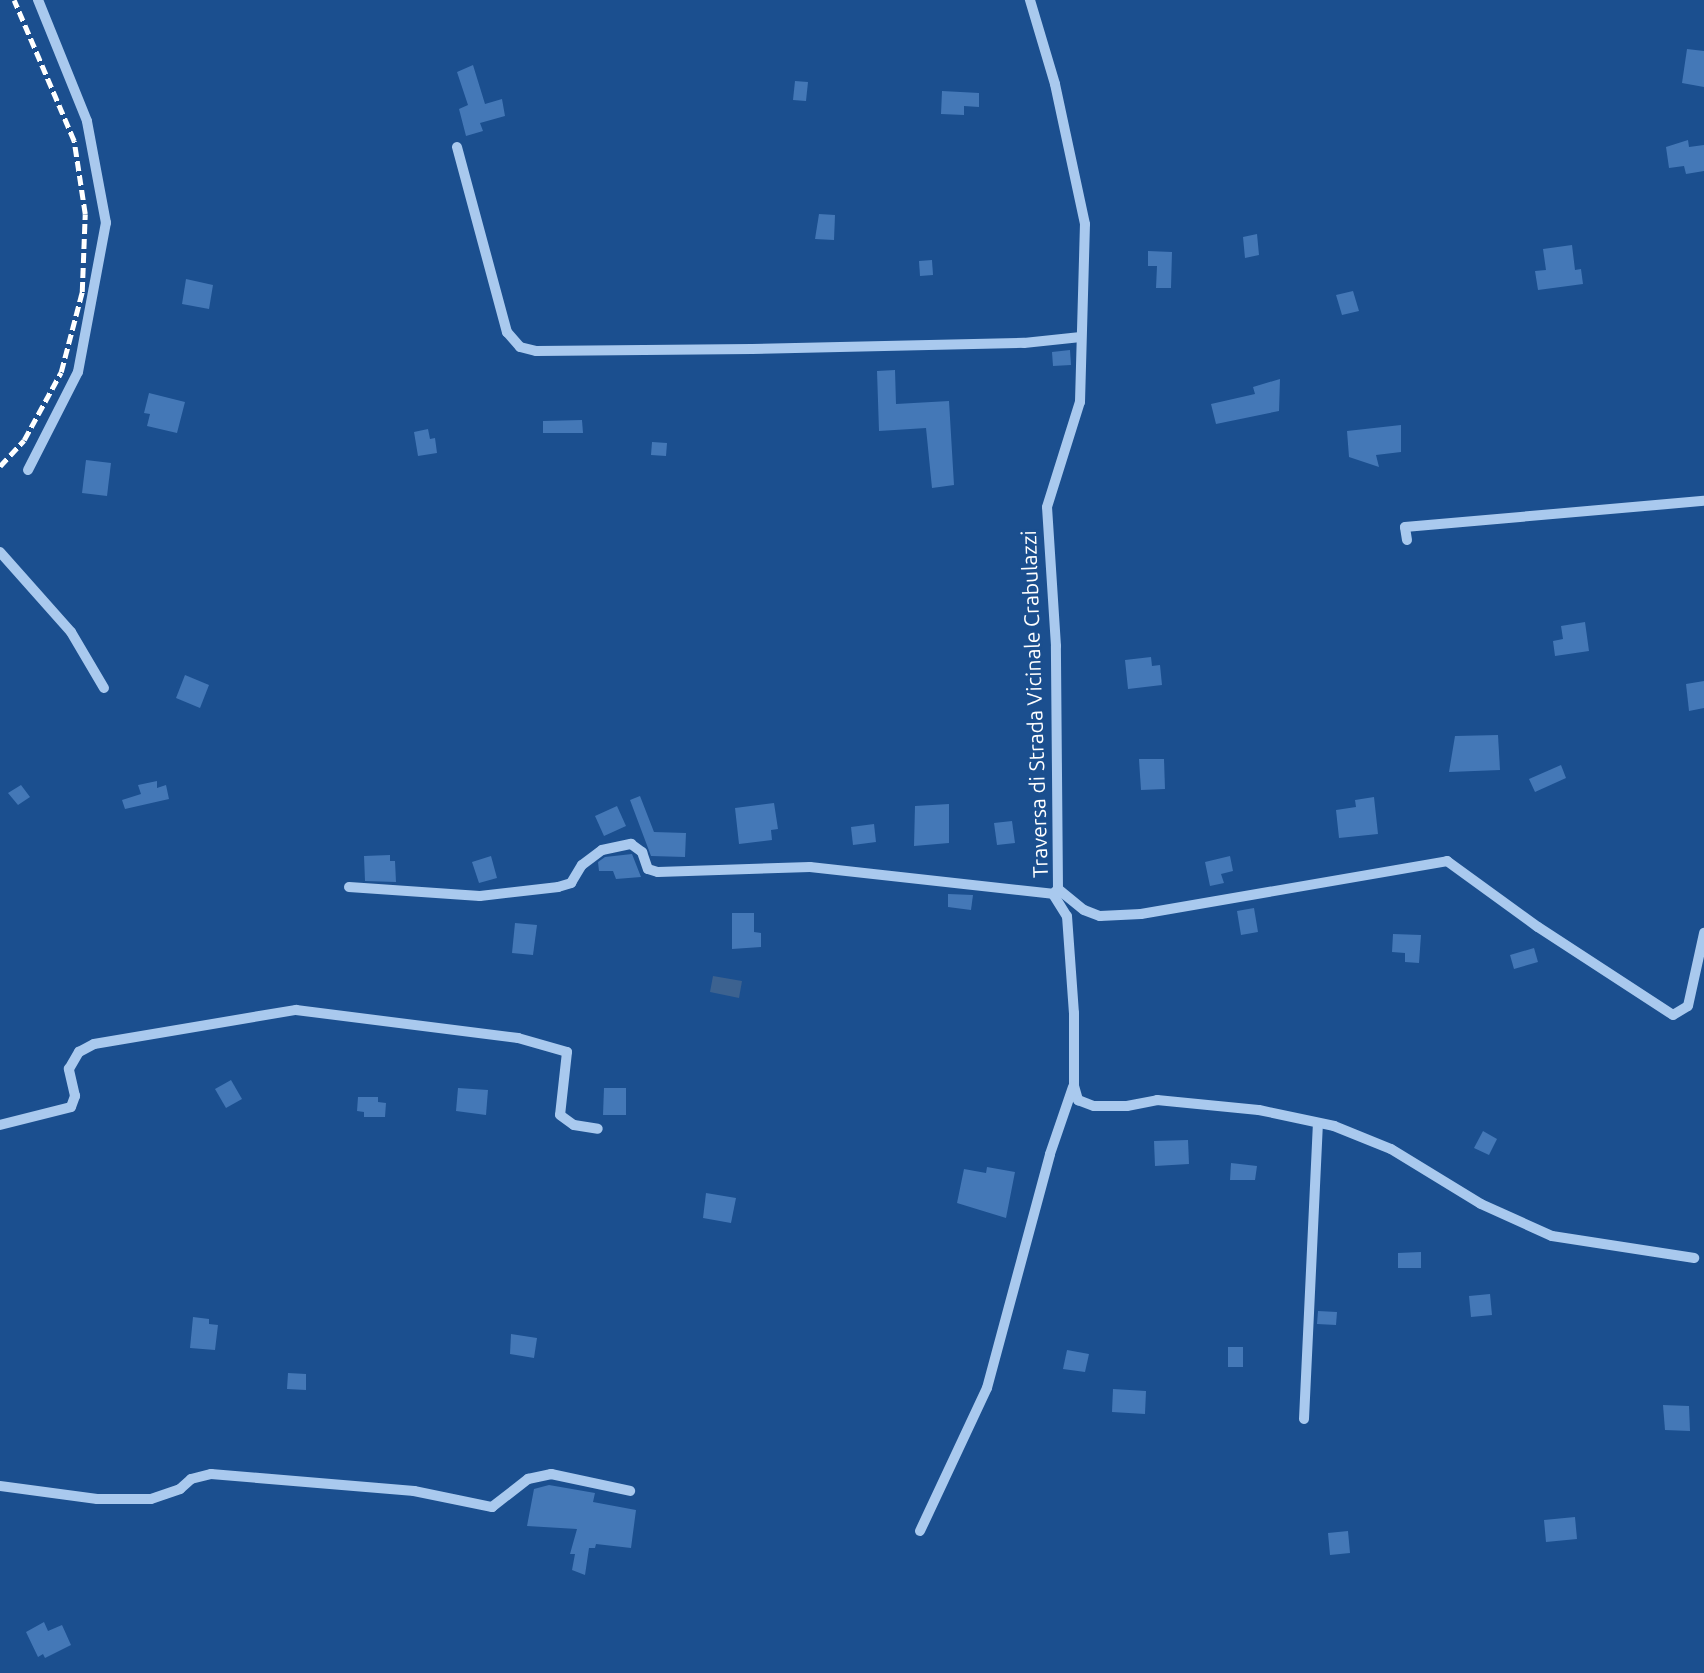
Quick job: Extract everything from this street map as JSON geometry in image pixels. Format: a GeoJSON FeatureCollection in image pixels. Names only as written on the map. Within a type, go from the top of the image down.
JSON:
{"type":"FeatureCollection","features":[{"type":"Feature","properties":{"kind":"street"},"geometry":{"type":"LineString","coordinates":[[28,470],[78,372],[106,224],[87,121],[38,0]]}},
{"type":"Feature","properties":{"kind":"street","name":"Traversa di Strada Vicinale Crabulazzi"},"geometry":{"type":"LineString","coordinates":[[349,887],[480,896],[558,887],[571,883],[582,865],[602,850],[631,844],[642,852],[648,869],[658,872],[810,867],[1056,892],[1056,646],[1047,507],[1080,402],[1084,224],[1055,84],[1030,0]]}},
{"type":"Feature","properties":{"kind":"street"},"geometry":{"type":"LineString","coordinates":[[457,147],[507,332],[520,347],[536,351],[752,349],[1024,343],[1081,337]]}},
{"type":"Feature","properties":{"kind":"street"},"geometry":{"type":"LineString","coordinates":[[1407,540],[1405,527],[1704,501]]}},
{"type":"Feature","properties":{"kind":"street"},"geometry":{"type":"LineString","coordinates":[[0,552],[71,632],[104,688]]}},
{"type":"Feature","properties":{"kind":"street"},"geometry":{"type":"LineString","coordinates":[[1056,892],[1084,910],[1100,916],[1142,914],[1447,861],[1538,927],[1673,1015],[1688,1006],[1704,933]]}},
{"type":"Feature","properties":{"kind":"street"},"geometry":{"type":"LineString","coordinates":[[1056,892],[1067,916],[1074,1013],[1074,1086],[1078,1100],[1094,1106],[1127,1106],[1158,1100],[1259,1110],[1318,1123],[1391,1149],[1481,1204],[1552,1236],[1695,1258]]}},
{"type":"Feature","properties":{"kind":"street"},"geometry":{"type":"LineString","coordinates":[[0,1125],[71,1107],[75,1096],[69,1069],[79,1052],[94,1044],[296,1010],[518,1038],[567,1052],[560,1116],[574,1125],[598,1129]]}},
{"type":"Feature","properties":{"kind":"street"},"geometry":{"type":"LineString","coordinates":[[920,1531],[987,1388],[1050,1154],[1074,1086]]}},
{"type":"Feature","properties":{"kind":"street"},"geometry":{"type":"LineString","coordinates":[[1304,1419],[1318,1123]]}},
{"type":"Feature","properties":{"kind":"street"},"geometry":{"type":"LineString","coordinates":[[0,1486],[98,1499],[151,1499],[180,1489],[191,1479],[211,1474],[414,1491],[492,1507],[528,1479],[551,1474],[630,1491]]}},
{"type":"Feature","properties":{"kind":"water"},"geometry":{"type":"Polygon","coordinates":[[[713,976],[742,981],[739,998],[710,992],[713,976]]]}},
{"type":"Feature","properties":{"kind":"building"},"geometry":{"type":"Polygon","coordinates":[[[1687,49],[1704,51],[1704,87],[1682,83],[1687,49]]]}},
{"type":"Feature","properties":{"kind":"building"},"geometry":{"type":"Polygon","coordinates":[[[473,65],[485,104],[502,99],[505,116],[480,123],[483,131],[466,136],[459,109],[468,105],[457,72],[473,65]]]}},
{"type":"Feature","properties":{"kind":"building"},"geometry":{"type":"Polygon","coordinates":[[[795,81],[808,82],[806,101],[793,100],[795,81]]]}},
{"type":"Feature","properties":{"kind":"building"},"geometry":{"type":"Polygon","coordinates":[[[942,91],[979,93],[979,107],[964,106],[964,115],[941,114],[942,91]]]}},
{"type":"Feature","properties":{"kind":"building"},"geometry":{"type":"Polygon","coordinates":[[[1688,140],[1689,147],[1704,145],[1704,171],[1686,174],[1684,166],[1669,168],[1666,147],[1688,140]]]}},
{"type":"Feature","properties":{"kind":"building"},"geometry":{"type":"Polygon","coordinates":[[[819,214],[835,215],[834,240],[815,239],[819,214]]]}},
{"type":"Feature","properties":{"kind":"building"},"geometry":{"type":"Polygon","coordinates":[[[1257,234],[1259,255],[1245,258],[1243,237],[1257,234]]]}},
{"type":"Feature","properties":{"kind":"building"},"geometry":{"type":"Polygon","coordinates":[[[1572,245],[1575,270],[1581,269],[1583,284],[1538,290],[1535,271],[1546,270],[1543,249],[1572,245]]]}},
{"type":"Feature","properties":{"kind":"building"},"geometry":{"type":"Polygon","coordinates":[[[1148,251],[1172,252],[1171,288],[1156,288],[1157,266],[1148,266],[1148,251]]]}},
{"type":"Feature","properties":{"kind":"building"},"geometry":{"type":"Polygon","coordinates":[[[932,260],[933,275],[920,276],[919,261],[932,260]]]}},
{"type":"Feature","properties":{"kind":"building"},"geometry":{"type":"Polygon","coordinates":[[[186,279],[213,285],[209,309],[182,304],[186,279]]]}},
{"type":"Feature","properties":{"kind":"building"},"geometry":{"type":"Polygon","coordinates":[[[1353,291],[1359,311],[1342,315],[1336,295],[1353,291]]]}},
{"type":"Feature","properties":{"kind":"building"},"geometry":{"type":"Polygon","coordinates":[[[1070,350],[1071,365],[1053,366],[1052,352],[1070,350]]]}},
{"type":"Feature","properties":{"kind":"building"},"geometry":{"type":"Polygon","coordinates":[[[895,370],[896,404],[949,401],[954,485],[932,488],[926,428],[879,431],[877,371],[895,370]]]}},
{"type":"Feature","properties":{"kind":"building"},"geometry":{"type":"Polygon","coordinates":[[[1280,379],[1279,411],[1216,424],[1211,404],[1255,394],[1253,387],[1280,379]]]}},
{"type":"Feature","properties":{"kind":"building"},"geometry":{"type":"Polygon","coordinates":[[[149,393],[185,402],[177,433],[147,426],[150,414],[144,413],[149,393]]]}},
{"type":"Feature","properties":{"kind":"building"},"geometry":{"type":"Polygon","coordinates":[[[582,420],[583,433],[543,433],[543,421],[582,420]]]}},
{"type":"Feature","properties":{"kind":"building"},"geometry":{"type":"Polygon","coordinates":[[[1401,425],[1401,452],[1376,455],[1379,467],[1349,457],[1347,431],[1401,425]]]}},
{"type":"Feature","properties":{"kind":"building"},"geometry":{"type":"Polygon","coordinates":[[[428,429],[430,439],[435,438],[437,453],[418,456],[414,432],[428,429]]]}},
{"type":"Feature","properties":{"kind":"building"},"geometry":{"type":"Polygon","coordinates":[[[652,442],[667,443],[666,456],[651,455],[652,442]]]}},
{"type":"Feature","properties":{"kind":"building"},"geometry":{"type":"Polygon","coordinates":[[[86,460],[111,463],[107,496],[82,493],[86,460]]]}},
{"type":"Feature","properties":{"kind":"building"},"geometry":{"type":"Polygon","coordinates":[[[1585,622],[1589,651],[1555,656],[1553,641],[1563,639],[1561,626],[1585,622]]]}},
{"type":"Feature","properties":{"kind":"building"},"geometry":{"type":"Polygon","coordinates":[[[1151,657],[1152,666],[1160,665],[1162,685],[1128,689],[1125,660],[1151,657]]]}},
{"type":"Feature","properties":{"kind":"building"},"geometry":{"type":"Polygon","coordinates":[[[185,675],[209,685],[200,708],[176,698],[185,675]]]}},
{"type":"Feature","properties":{"kind":"building"},"geometry":{"type":"Polygon","coordinates":[[[1704,681],[1704,708],[1689,711],[1686,684],[1704,681]]]}},
{"type":"Feature","properties":{"kind":"building"},"geometry":{"type":"Polygon","coordinates":[[[1498,735],[1500,770],[1449,772],[1455,736],[1498,735]]]}},
{"type":"Feature","properties":{"kind":"building"},"geometry":{"type":"Polygon","coordinates":[[[1139,759],[1164,759],[1165,789],[1141,790],[1139,759]]]}},
{"type":"Feature","properties":{"kind":"building"},"geometry":{"type":"Polygon","coordinates":[[[1561,765],[1566,778],[1535,792],[1529,779],[1561,765]]]}},
{"type":"Feature","properties":{"kind":"building"},"geometry":{"type":"Polygon","coordinates":[[[157,781],[157,788],[166,785],[169,799],[125,809],[122,800],[141,794],[138,785],[157,781]]]}},
{"type":"Feature","properties":{"kind":"building"},"geometry":{"type":"Polygon","coordinates":[[[21,785],[30,797],[18,805],[8,793],[21,785]]]}},
{"type":"Feature","properties":{"kind":"building"},"geometry":{"type":"Polygon","coordinates":[[[640,796],[654,832],[686,833],[685,857],[651,856],[630,800],[640,796]]]}},
{"type":"Feature","properties":{"kind":"building"},"geometry":{"type":"Polygon","coordinates":[[[1374,797],[1378,834],[1339,838],[1336,810],[1356,807],[1355,800],[1374,797]]]}},
{"type":"Feature","properties":{"kind":"building"},"geometry":{"type":"Polygon","coordinates":[[[774,803],[778,829],[771,830],[772,840],[739,844],[735,808],[774,803]]]}},
{"type":"Feature","properties":{"kind":"building"},"geometry":{"type":"Polygon","coordinates":[[[949,804],[949,843],[914,846],[915,806],[949,804]]]}},
{"type":"Feature","properties":{"kind":"building"},"geometry":{"type":"Polygon","coordinates":[[[617,806],[626,826],[604,836],[595,816],[617,806]]]}},
{"type":"Feature","properties":{"kind":"building"},"geometry":{"type":"Polygon","coordinates":[[[1012,821],[1015,843],[997,845],[994,823],[1012,821]]]}},
{"type":"Feature","properties":{"kind":"building"},"geometry":{"type":"Polygon","coordinates":[[[874,824],[876,842],[853,845],[851,827],[874,824]]]}},
{"type":"Feature","properties":{"kind":"building"},"geometry":{"type":"Polygon","coordinates":[[[632,854],[641,877],[616,879],[613,871],[599,871],[598,862],[605,857],[632,854]]]}},
{"type":"Feature","properties":{"kind":"building"},"geometry":{"type":"Polygon","coordinates":[[[390,855],[390,861],[395,861],[396,882],[365,881],[364,856],[390,855]]]}},
{"type":"Feature","properties":{"kind":"building"},"geometry":{"type":"Polygon","coordinates":[[[491,856],[497,878],[479,883],[472,862],[491,856]]]}},
{"type":"Feature","properties":{"kind":"building"},"geometry":{"type":"Polygon","coordinates":[[[1230,856],[1233,871],[1221,874],[1224,883],[1210,886],[1205,862],[1230,856]]]}},
{"type":"Feature","properties":{"kind":"building"},"geometry":{"type":"Polygon","coordinates":[[[948,894],[973,895],[971,910],[948,907],[948,894]]]}},
{"type":"Feature","properties":{"kind":"building"},"geometry":{"type":"Polygon","coordinates":[[[1254,908],[1258,932],[1241,935],[1237,911],[1254,908]]]}},
{"type":"Feature","properties":{"kind":"building"},"geometry":{"type":"Polygon","coordinates":[[[732,913],[754,913],[754,932],[761,933],[761,947],[732,949],[732,913]]]}},
{"type":"Feature","properties":{"kind":"building"},"geometry":{"type":"Polygon","coordinates":[[[515,923],[537,925],[533,955],[512,953],[515,923]]]}},
{"type":"Feature","properties":{"kind":"building"},"geometry":{"type":"Polygon","coordinates":[[[1393,934],[1421,935],[1419,963],[1405,962],[1405,953],[1392,952],[1393,934]]]}},
{"type":"Feature","properties":{"kind":"building"},"geometry":{"type":"Polygon","coordinates":[[[1534,948],[1538,962],[1514,969],[1510,955],[1534,948]]]}},
{"type":"Feature","properties":{"kind":"building"},"geometry":{"type":"Polygon","coordinates":[[[231,1080],[242,1099],[226,1108],[215,1089],[231,1080]]]}},
{"type":"Feature","properties":{"kind":"building"},"geometry":{"type":"Polygon","coordinates":[[[458,1088],[488,1090],[486,1115],[456,1111],[458,1088]]]}},
{"type":"Feature","properties":{"kind":"building"},"geometry":{"type":"Polygon","coordinates":[[[604,1088],[626,1088],[626,1115],[603,1115],[604,1088]]]}},
{"type":"Feature","properties":{"kind":"building"},"geometry":{"type":"Polygon","coordinates":[[[358,1097],[378,1097],[378,1102],[386,1103],[385,1117],[364,1117],[364,1112],[357,1111],[358,1097]]]}},
{"type":"Feature","properties":{"kind":"building"},"geometry":{"type":"Polygon","coordinates":[[[1483,1131],[1497,1139],[1489,1155],[1474,1148],[1483,1131]]]}},
{"type":"Feature","properties":{"kind":"building"},"geometry":{"type":"Polygon","coordinates":[[[1188,1140],[1189,1164],[1155,1166],[1154,1141],[1188,1140]]]}},
{"type":"Feature","properties":{"kind":"building"},"geometry":{"type":"Polygon","coordinates":[[[1231,1163],[1257,1166],[1255,1180],[1230,1180],[1231,1163]]]}},
{"type":"Feature","properties":{"kind":"building"},"geometry":{"type":"Polygon","coordinates":[[[987,1167],[1015,1172],[1006,1218],[957,1203],[964,1169],[986,1173],[987,1167]]]}},
{"type":"Feature","properties":{"kind":"building"},"geometry":{"type":"Polygon","coordinates":[[[706,1193],[736,1198],[731,1223],[703,1218],[706,1193]]]}},
{"type":"Feature","properties":{"kind":"building"},"geometry":{"type":"Polygon","coordinates":[[[1421,1252],[1421,1268],[1398,1268],[1398,1253],[1421,1252]]]}},
{"type":"Feature","properties":{"kind":"building"},"geometry":{"type":"Polygon","coordinates":[[[1490,1294],[1492,1315],[1471,1317],[1469,1296],[1490,1294]]]}},
{"type":"Feature","properties":{"kind":"building"},"geometry":{"type":"Polygon","coordinates":[[[1318,1311],[1337,1312],[1336,1325],[1317,1324],[1318,1311]]]}},
{"type":"Feature","properties":{"kind":"building"},"geometry":{"type":"Polygon","coordinates":[[[193,1317],[209,1319],[209,1324],[218,1325],[215,1350],[190,1348],[193,1317]]]}},
{"type":"Feature","properties":{"kind":"building"},"geometry":{"type":"Polygon","coordinates":[[[511,1334],[537,1338],[534,1358],[510,1354],[511,1334]]]}},
{"type":"Feature","properties":{"kind":"building"},"geometry":{"type":"Polygon","coordinates":[[[1228,1347],[1243,1347],[1243,1367],[1228,1367],[1228,1347]]]}},
{"type":"Feature","properties":{"kind":"building"},"geometry":{"type":"Polygon","coordinates":[[[1067,1350],[1089,1354],[1085,1372],[1063,1369],[1067,1350]]]}},
{"type":"Feature","properties":{"kind":"building"},"geometry":{"type":"Polygon","coordinates":[[[288,1373],[306,1374],[306,1390],[287,1389],[288,1373]]]}},
{"type":"Feature","properties":{"kind":"building"},"geometry":{"type":"Polygon","coordinates":[[[1113,1389],[1146,1391],[1145,1414],[1112,1412],[1113,1389]]]}},
{"type":"Feature","properties":{"kind":"building"},"geometry":{"type":"Polygon","coordinates":[[[1663,1405],[1689,1406],[1690,1431],[1665,1430],[1663,1405]]]}},
{"type":"Feature","properties":{"kind":"building"},"geometry":{"type":"Polygon","coordinates":[[[549,1485],[595,1493],[593,1502],[636,1510],[631,1548],[596,1544],[595,1548],[589,1548],[585,1575],[572,1570],[575,1554],[570,1554],[577,1529],[527,1526],[534,1489],[549,1485]]]}},
{"type":"Feature","properties":{"kind":"building"},"geometry":{"type":"Polygon","coordinates":[[[1575,1517],[1577,1539],[1546,1542],[1544,1520],[1575,1517]]]}},
{"type":"Feature","properties":{"kind":"building"},"geometry":{"type":"Polygon","coordinates":[[[1348,1531],[1350,1553],[1330,1555],[1328,1533],[1348,1531]]]}},
{"type":"Feature","properties":{"kind":"building"},"geometry":{"type":"Polygon","coordinates":[[[44,1622],[48,1631],[62,1625],[71,1645],[45,1658],[43,1654],[38,1657],[26,1632],[44,1622]]]}},
{"type":"Feature","properties":{"kind":"railway"},"geometry":{"type":"LineString","coordinates":[[0,466],[24,440],[61,372],[82,292],[85,214],[74,141],[14,0]]}}]}
